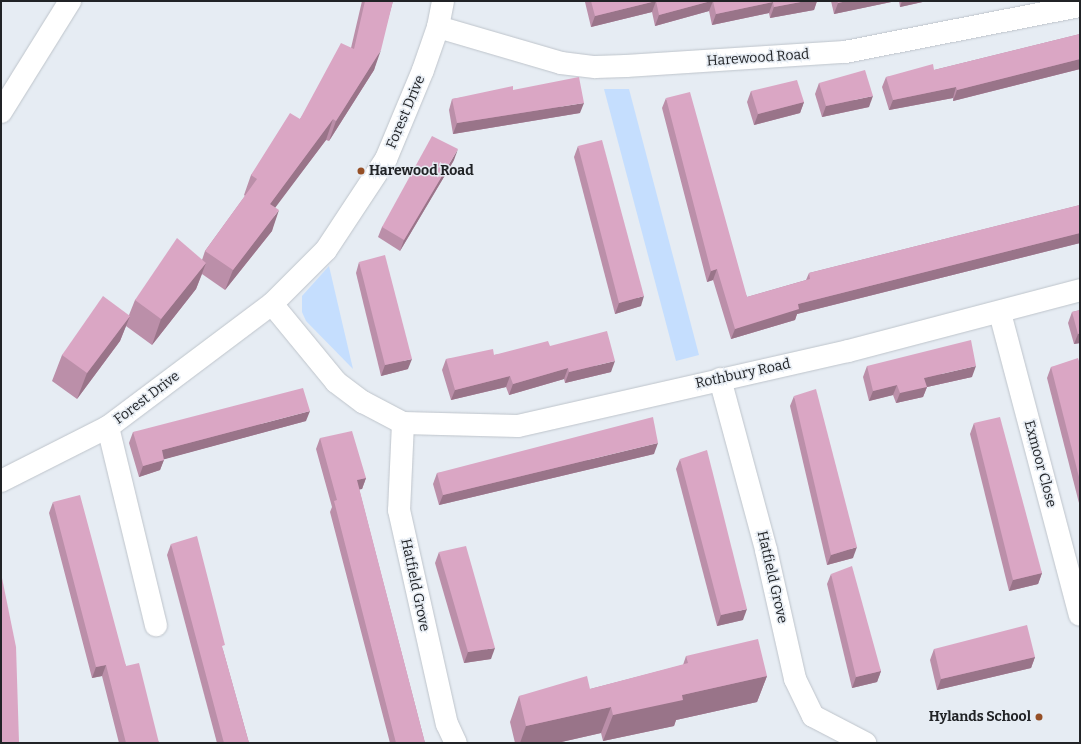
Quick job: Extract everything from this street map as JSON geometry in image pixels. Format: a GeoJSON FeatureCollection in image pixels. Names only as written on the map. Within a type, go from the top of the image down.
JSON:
{"type":"FeatureCollection","features":[{"type":"Feature","properties":{"kind":"street"},"geometry":{"type":"LineString","coordinates":[[1,112],[70,1]]}},
{"type":"Feature","properties":{"kind":"street","name":"Forest Drive"},"geometry":{"type":"LineString","coordinates":[[156,625],[108,427],[272,304],[329,247],[386,159],[420,77],[438,27],[443,1]]}},
{"type":"Feature","properties":{"kind":"street","name":"Harewood Road"},"geometry":{"type":"LineString","coordinates":[[438,27],[561,63],[595,67],[626,66],[846,52],[1077,5]]}},
{"type":"Feature","properties":{"kind":"street","name":"Rothbury Road"},"geometry":{"type":"LineString","coordinates":[[403,423],[518,426],[848,351],[1000,313],[1080,290]]}},
{"type":"Feature","properties":{"kind":"street"},"geometry":{"type":"LineString","coordinates":[[272,304],[336,382],[363,402],[403,423]]}},
{"type":"Feature","properties":{"kind":"street","name":"Exmoor Close"},"geometry":{"type":"LineString","coordinates":[[1000,313],[1080,615]]}},
{"type":"Feature","properties":{"kind":"street","name":"Hatfield Grove"},"geometry":{"type":"LineString","coordinates":[[720,379],[766,550],[795,679],[813,716],[865,743]]}},
{"type":"Feature","properties":{"kind":"street","name":"Hatfield Grove"},"geometry":{"type":"LineString","coordinates":[[403,423],[399,510],[447,724],[456,743]]}},
{"type":"Feature","properties":{"kind":"street"},"geometry":{"type":"LineString","coordinates":[[1,481],[108,427]]}},
{"type":"Feature","properties":{"kind":"shaded area"},"geometry":{"type":"Polygon","coordinates":[[[604,89],[629,89],[699,355],[676,361],[604,89]]]}},
{"type":"Feature","properties":{"kind":"shaded area"},"geometry":{"type":"Polygon","coordinates":[[[329,266],[353,369],[306,321],[302,312],[302,296],[329,266]]]}},
{"type":"Feature","properties":{"kind":"building"},"geometry":{"type":"Polygon","coordinates":[[[365,1],[393,1],[381,50],[336,121],[333,119],[270,204],[279,210],[233,270],[205,251],[257,179],[251,175],[290,113],[300,119],[341,43],[354,49],[365,1]]]}},
{"type":"Feature","properties":{"kind":"building"},"geometry":{"type":"Polygon","coordinates":[[[591,1],[656,1],[595,16],[591,1]]]}},
{"type":"Feature","properties":{"kind":"building"},"geometry":{"type":"Polygon","coordinates":[[[656,1],[711,1],[659,15],[656,1]]]}},
{"type":"Feature","properties":{"kind":"building"},"geometry":{"type":"Polygon","coordinates":[[[713,1],[806,1],[774,7],[773,2],[716,14],[713,1]]]}},
{"type":"Feature","properties":{"kind":"building"},"geometry":{"type":"Polygon","coordinates":[[[1080,34],[1080,59],[957,90],[956,87],[893,100],[886,77],[933,64],[934,70],[1080,34]]]}},
{"type":"Feature","properties":{"kind":"building"},"geometry":{"type":"Polygon","coordinates":[[[865,70],[873,96],[826,106],[819,83],[865,70]]]}},
{"type":"Feature","properties":{"kind":"building"},"geometry":{"type":"Polygon","coordinates":[[[579,77],[584,103],[457,123],[452,99],[513,86],[513,90],[579,77]]]}},
{"type":"Feature","properties":{"kind":"building"},"geometry":{"type":"Polygon","coordinates":[[[797,80],[804,102],[758,114],[751,91],[797,80]]]}},
{"type":"Feature","properties":{"kind":"building"},"geometry":{"type":"Polygon","coordinates":[[[690,92],[747,297],[810,279],[809,273],[1080,205],[1080,233],[798,304],[799,309],[735,329],[717,269],[711,271],[666,98],[690,92]]]}},
{"type":"Feature","properties":{"kind":"building"},"geometry":{"type":"Polygon","coordinates":[[[432,136],[458,149],[404,240],[382,227],[432,136]]]}},
{"type":"Feature","properties":{"kind":"building"},"geometry":{"type":"Polygon","coordinates":[[[602,140],[644,296],[619,303],[578,146],[602,140]]]}},
{"type":"Feature","properties":{"kind":"building"},"geometry":{"type":"Polygon","coordinates":[[[177,238],[206,263],[161,319],[135,300],[177,238]]]}},
{"type":"Feature","properties":{"kind":"building"},"geometry":{"type":"Polygon","coordinates":[[[385,255],[412,359],[385,365],[359,262],[385,255]]]}},
{"type":"Feature","properties":{"kind":"building"},"geometry":{"type":"Polygon","coordinates":[[[103,296],[130,316],[87,373],[62,355],[103,296]]]}},
{"type":"Feature","properties":{"kind":"building"},"geometry":{"type":"Polygon","coordinates":[[[1080,310],[1080,333],[1078,334],[1072,312],[1080,310]]]}},
{"type":"Feature","properties":{"kind":"building"},"geometry":{"type":"Polygon","coordinates":[[[607,331],[615,361],[569,372],[568,368],[513,384],[510,376],[455,390],[446,359],[493,349],[494,355],[548,341],[550,346],[607,331]]]}},
{"type":"Feature","properties":{"kind":"building"},"geometry":{"type":"Polygon","coordinates":[[[971,340],[976,366],[924,378],[927,387],[900,393],[897,385],[873,391],[867,366],[971,340]]]}},
{"type":"Feature","properties":{"kind":"building"},"geometry":{"type":"Polygon","coordinates":[[[1078,358],[1080,364],[1080,481],[1051,367],[1078,358]]]}},
{"type":"Feature","properties":{"kind":"building"},"geometry":{"type":"Polygon","coordinates":[[[303,388],[310,411],[162,450],[164,460],[143,466],[133,432],[303,388]]]}},
{"type":"Feature","properties":{"kind":"building"},"geometry":{"type":"Polygon","coordinates":[[[816,389],[857,547],[831,555],[794,396],[816,389]]]}},
{"type":"Feature","properties":{"kind":"building"},"geometry":{"type":"Polygon","coordinates":[[[653,417],[658,443],[443,495],[437,473],[653,417]]]}},
{"type":"Feature","properties":{"kind":"building"},"geometry":{"type":"Polygon","coordinates":[[[1000,417],[1042,573],[1013,580],[974,423],[1000,417]]]}},
{"type":"Feature","properties":{"kind":"building"},"geometry":{"type":"Polygon","coordinates":[[[352,431],[366,478],[357,480],[425,743],[396,743],[334,501],[337,500],[320,438],[352,431]]]}},
{"type":"Feature","properties":{"kind":"building"},"geometry":{"type":"Polygon","coordinates":[[[707,450],[747,609],[721,615],[680,459],[707,450]]]}},
{"type":"Feature","properties":{"kind":"building"},"geometry":{"type":"Polygon","coordinates":[[[80,495],[126,666],[139,663],[159,743],[126,743],[106,665],[96,667],[53,502],[80,495]]]}},
{"type":"Feature","properties":{"kind":"building"},"geometry":{"type":"Polygon","coordinates":[[[197,536],[225,645],[222,646],[249,743],[224,743],[171,544],[197,536]]]}},
{"type":"Feature","properties":{"kind":"building"},"geometry":{"type":"Polygon","coordinates":[[[466,546],[495,648],[468,652],[439,552],[466,546]]]}},
{"type":"Feature","properties":{"kind":"building"},"geometry":{"type":"Polygon","coordinates":[[[852,566],[881,671],[856,677],[831,574],[852,566]]]}},
{"type":"Feature","properties":{"kind":"building"},"geometry":{"type":"Polygon","coordinates":[[[1,573],[16,647],[19,743],[1,743],[1,573]]]}},
{"type":"Feature","properties":{"kind":"building"},"geometry":{"type":"Polygon","coordinates":[[[1027,625],[1035,657],[941,679],[934,649],[1027,625]]]}},
{"type":"Feature","properties":{"kind":"building"},"geometry":{"type":"Polygon","coordinates":[[[758,639],[767,676],[682,695],[683,700],[613,715],[611,707],[526,726],[519,696],[587,676],[590,689],[688,663],[686,656],[758,639]]]}},
{"type":"Feature","properties":{"kind":"place","name":"Harewood Road"},"geometry":{"type":"Point","coordinates":[361,171]}},
{"type":"Feature","properties":{"kind":"place","name":"Hylands School"},"geometry":{"type":"Point","coordinates":[1039,717]}}]}
